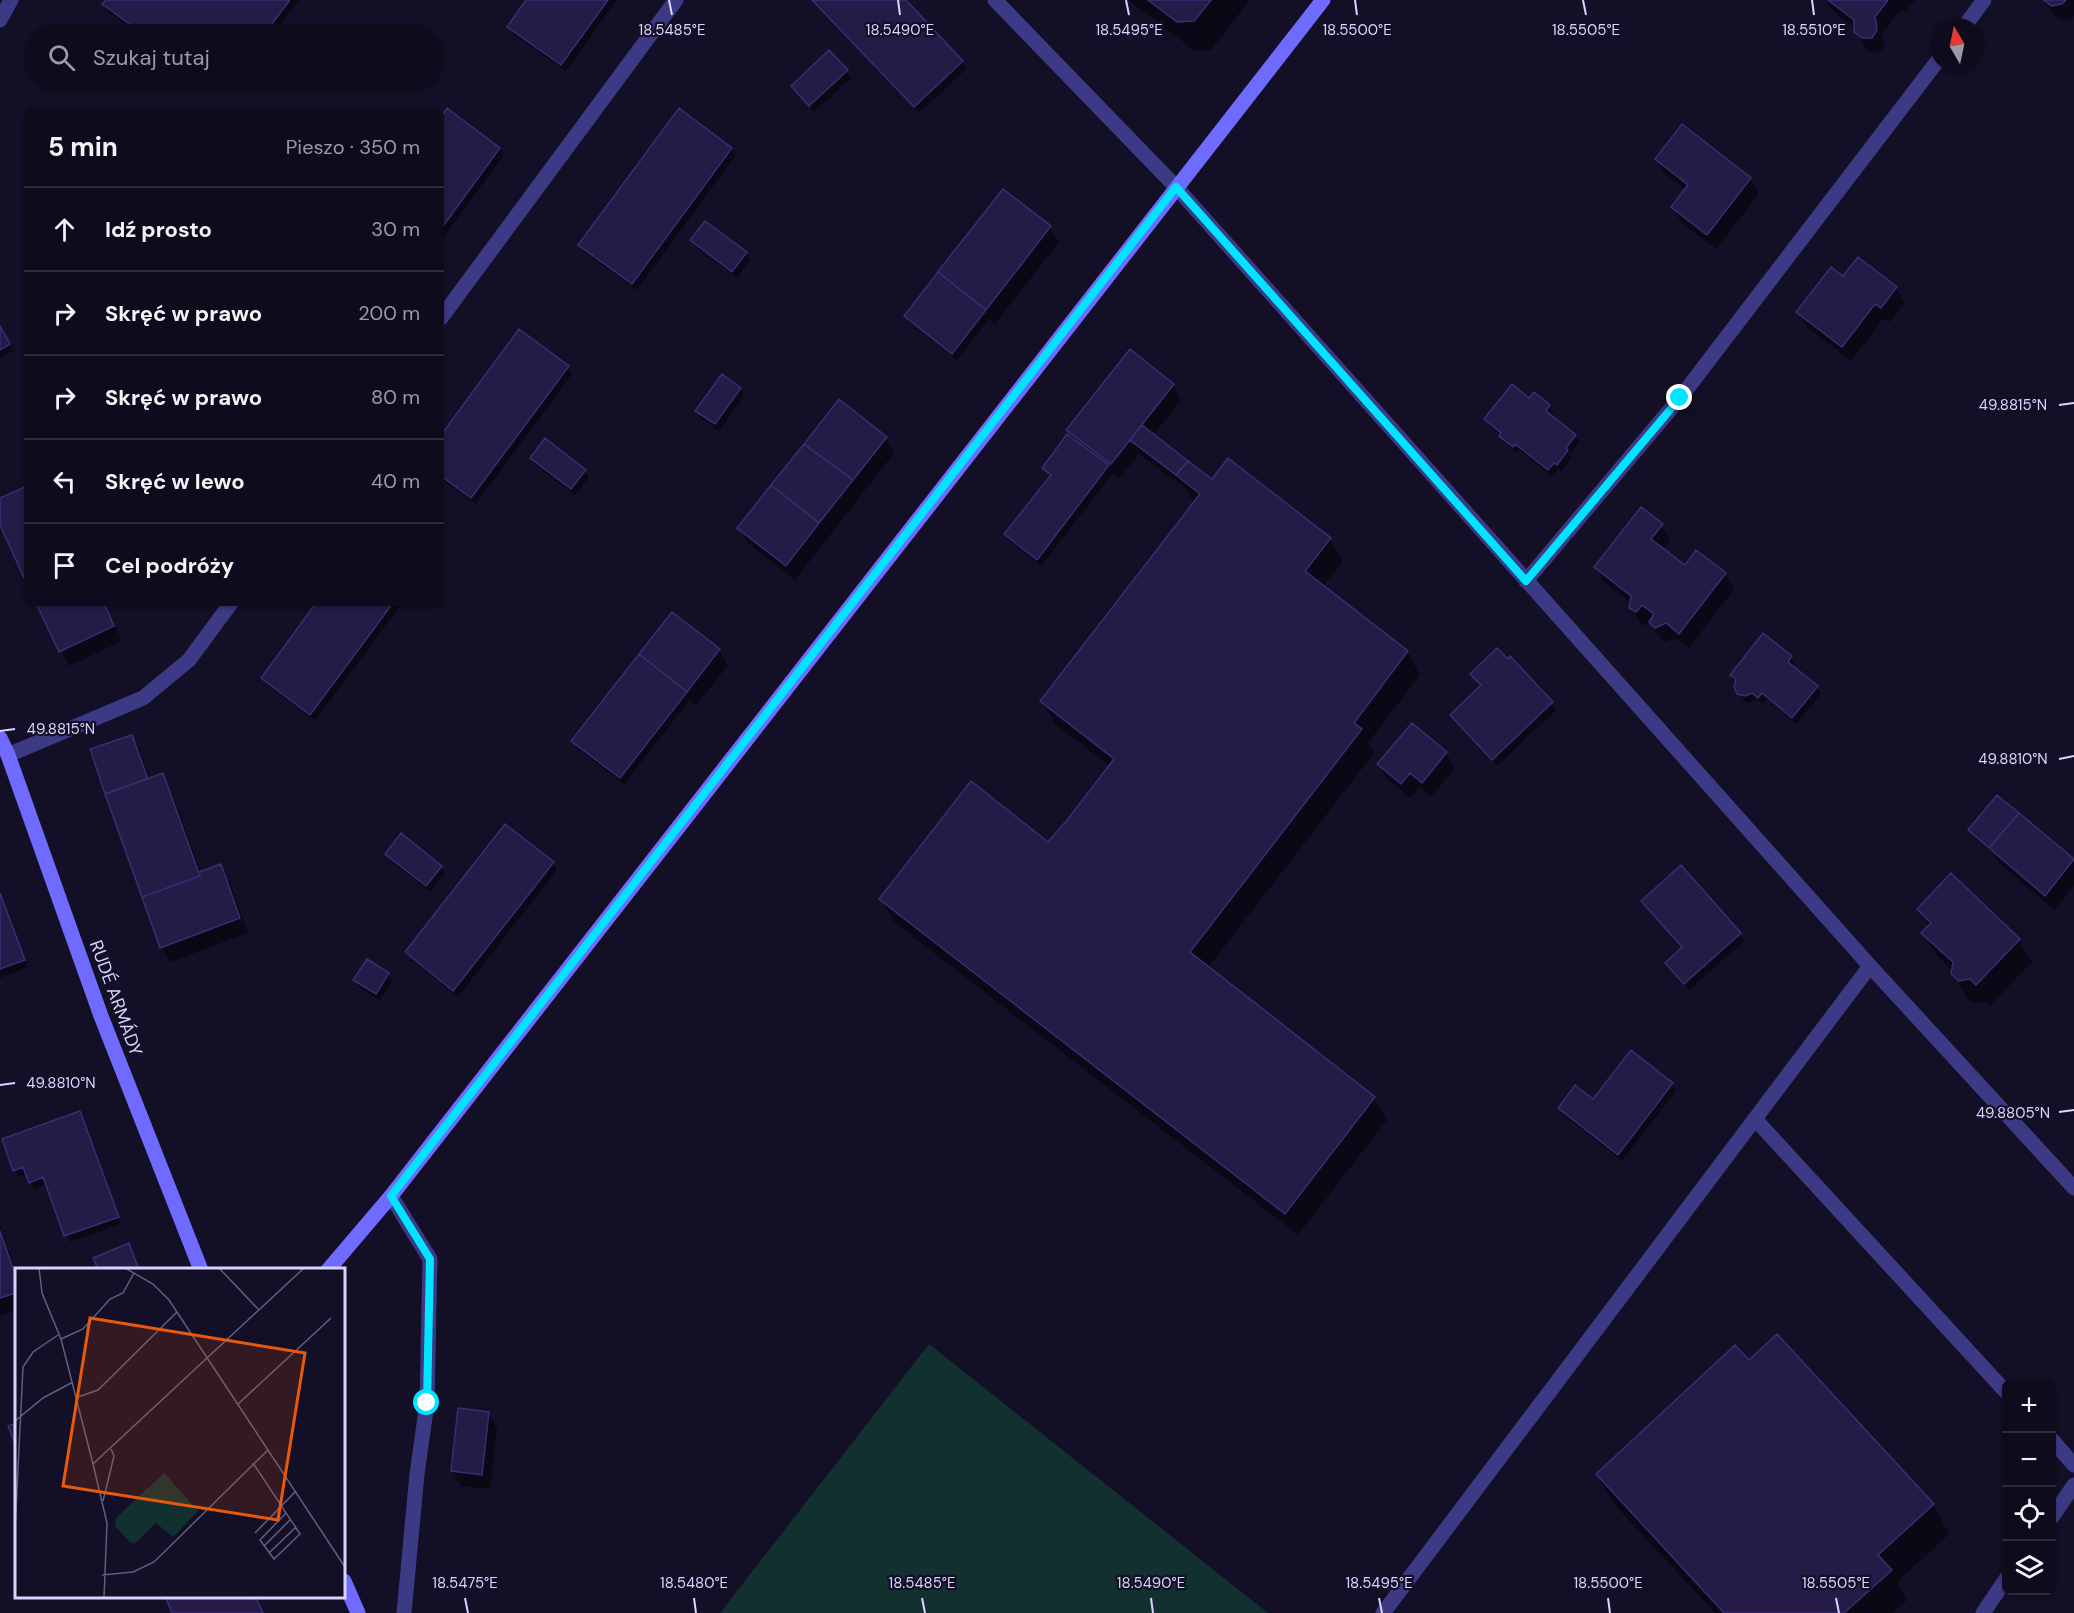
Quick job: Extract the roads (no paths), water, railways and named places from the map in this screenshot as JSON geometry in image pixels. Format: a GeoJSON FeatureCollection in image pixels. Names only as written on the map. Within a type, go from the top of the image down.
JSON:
{"type":"FeatureCollection","features":[{"type":"Feature","properties":{"kind":"main road"},"geometry":{"type":"LineString","coordinates":[[329,1268],[391,1196],[1323,0]]}},
{"type":"Feature","properties":{"kind":"main road","name":"RUDÉ ARMÁDY"},"geometry":{"type":"LineString","coordinates":[[0,738],[101,1016],[201,1268]]}},
{"type":"Feature","properties":{"kind":"main road"},"geometry":{"type":"LineString","coordinates":[[345,1583],[358,1613]]}},
{"type":"Feature","properties":{"kind":"street"},"geometry":{"type":"LineString","coordinates":[[0,20],[11,0]]}},
{"type":"Feature","properties":{"kind":"street"},"geometry":{"type":"LineString","coordinates":[[444,314],[676,0]]}},
{"type":"Feature","properties":{"kind":"street"},"geometry":{"type":"LineString","coordinates":[[995,0],[1176,187],[1870,966],[2074,1188]]}},
{"type":"Feature","properties":{"kind":"street"},"geometry":{"type":"LineString","coordinates":[[1971,18],[1984,0]]}},
{"type":"Feature","properties":{"kind":"street"},"geometry":{"type":"LineString","coordinates":[[1526,581],[1680,398],[1930,71]]}},
{"type":"Feature","properties":{"kind":"street"},"geometry":{"type":"LineString","coordinates":[[8,755],[143,698],[189,660],[229,606]]}},
{"type":"Feature","properties":{"kind":"street"},"geometry":{"type":"LineString","coordinates":[[1383,1613],[1870,966]]}},
{"type":"Feature","properties":{"kind":"street"},"geometry":{"type":"LineString","coordinates":[[1755,1119],[2002,1387]]}},
{"type":"Feature","properties":{"kind":"street"},"geometry":{"type":"LineString","coordinates":[[391,1196],[430,1259],[427,1403],[417,1474],[404,1613]]}},
{"type":"Feature","properties":{"kind":"street"},"geometry":{"type":"LineString","coordinates":[[2056,1445],[2074,1465]]}},
{"type":"Feature","properties":{"kind":"street"},"geometry":{"type":"LineString","coordinates":[[2056,1510],[2074,1485]]}},
{"type":"Feature","properties":{"kind":"street"},"geometry":{"type":"LineString","coordinates":[[1983,1613],[2002,1587]]}}]}
